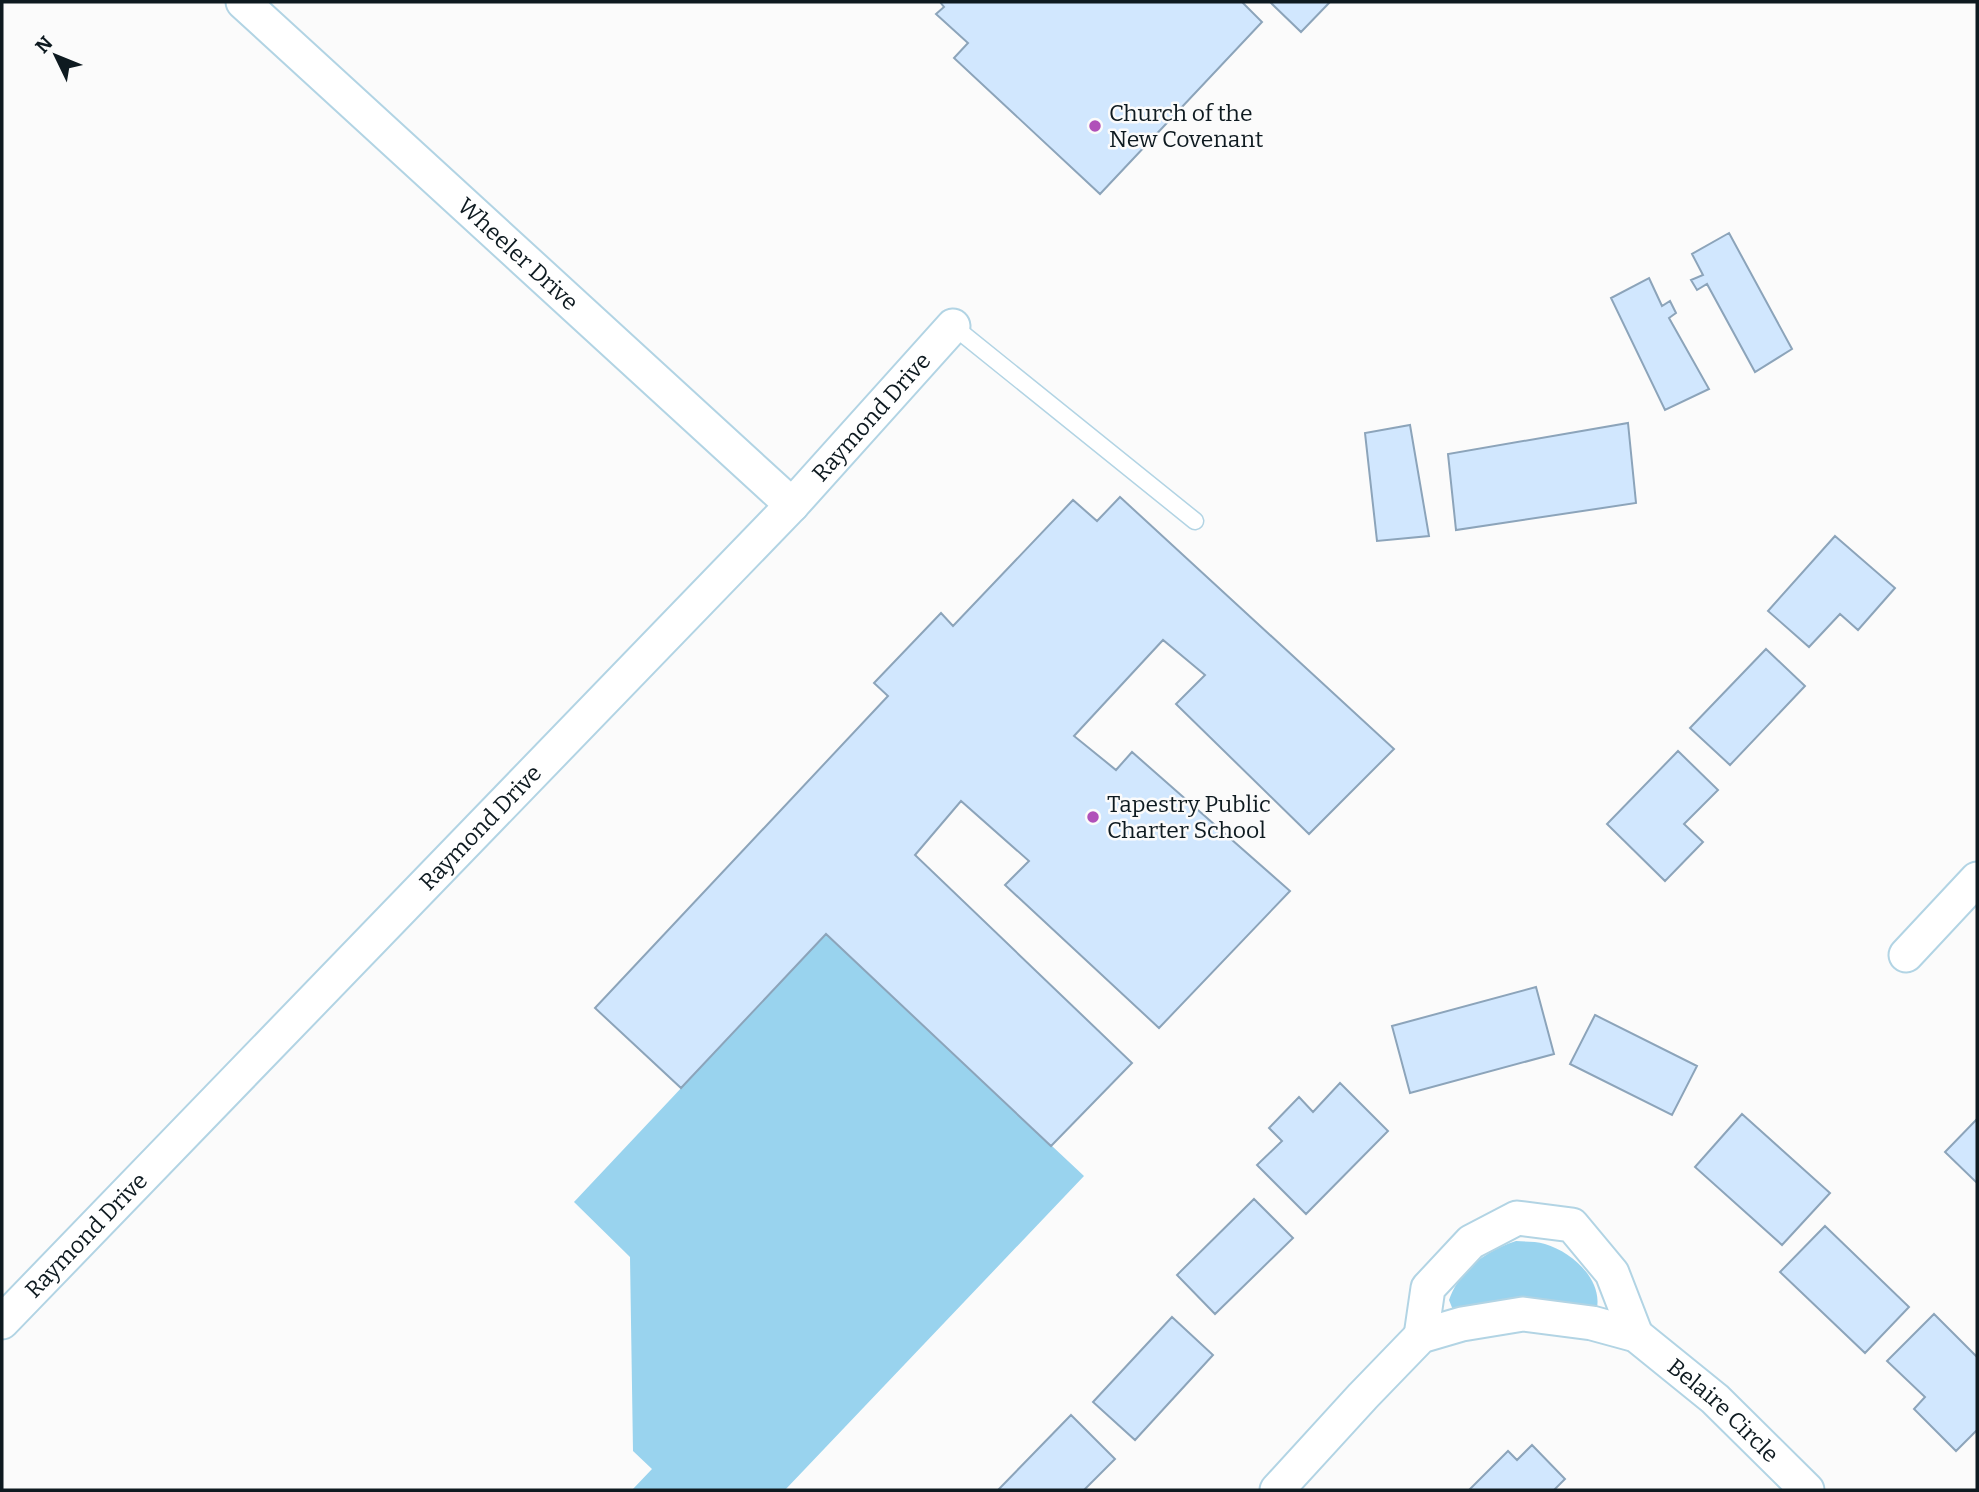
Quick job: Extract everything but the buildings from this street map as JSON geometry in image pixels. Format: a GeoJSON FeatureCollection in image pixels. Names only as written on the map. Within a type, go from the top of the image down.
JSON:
{"type":"FeatureCollection","features":[{"type":"Feature","properties":{"kind":"street","name":"Wheeler Drive"},"geometry":{"type":"LineString","coordinates":[[243,2],[792,505]]}},
{"type":"Feature","properties":{"kind":"street","name":"Raymond Drive"},"geometry":{"type":"LineString","coordinates":[[2,1322],[792,505],[953,326]]}},
{"type":"Feature","properties":{"kind":"street"},"geometry":{"type":"LineString","coordinates":[[1906,955],[1977,879]]}},
{"type":"Feature","properties":{"kind":"street","name":"Belaire Circle"},"geometry":{"type":"LineString","coordinates":[[1421,1336],[1428,1288],[1471,1242],[1517,1218],[1572,1225],[1612,1273],[1636,1335]]}},
{"type":"Feature","properties":{"kind":"street","name":"Belaire Circle"},"geometry":{"type":"LineString","coordinates":[[1277,1490],[1421,1336],[1462,1324],[1523,1314],[1592,1323],[1636,1335],[1714,1399],[1807,1490]]}},
{"type":"Feature","properties":{"kind":"lane"},"geometry":{"type":"LineString","coordinates":[[953,326],[1195,522]]}},
{"type":"Feature","properties":{"kind":"shaded area"},"geometry":{"type":"Polygon","coordinates":[[[826,934],[1084,1176],[785,1490],[632,1490],[652,1469],[633,1451],[630,1257],[574,1202],[826,934]]]}},
{"type":"Feature","properties":{"kind":"shaded area"},"geometry":{"type":"Polygon","coordinates":[[[1516,1241],[1545,1244],[1575,1260],[1595,1287],[1597,1308],[1453,1310],[1449,1300],[1467,1270],[1494,1250],[1516,1241]]]}},
{"type":"Feature","properties":{"kind":"place","name":"Church of the New Covenant"},"geometry":{"type":"Point","coordinates":[1095,126]}},
{"type":"Feature","properties":{"kind":"place","name":"Tapestry Public Charter School"},"geometry":{"type":"Point","coordinates":[1093,817]}}]}
